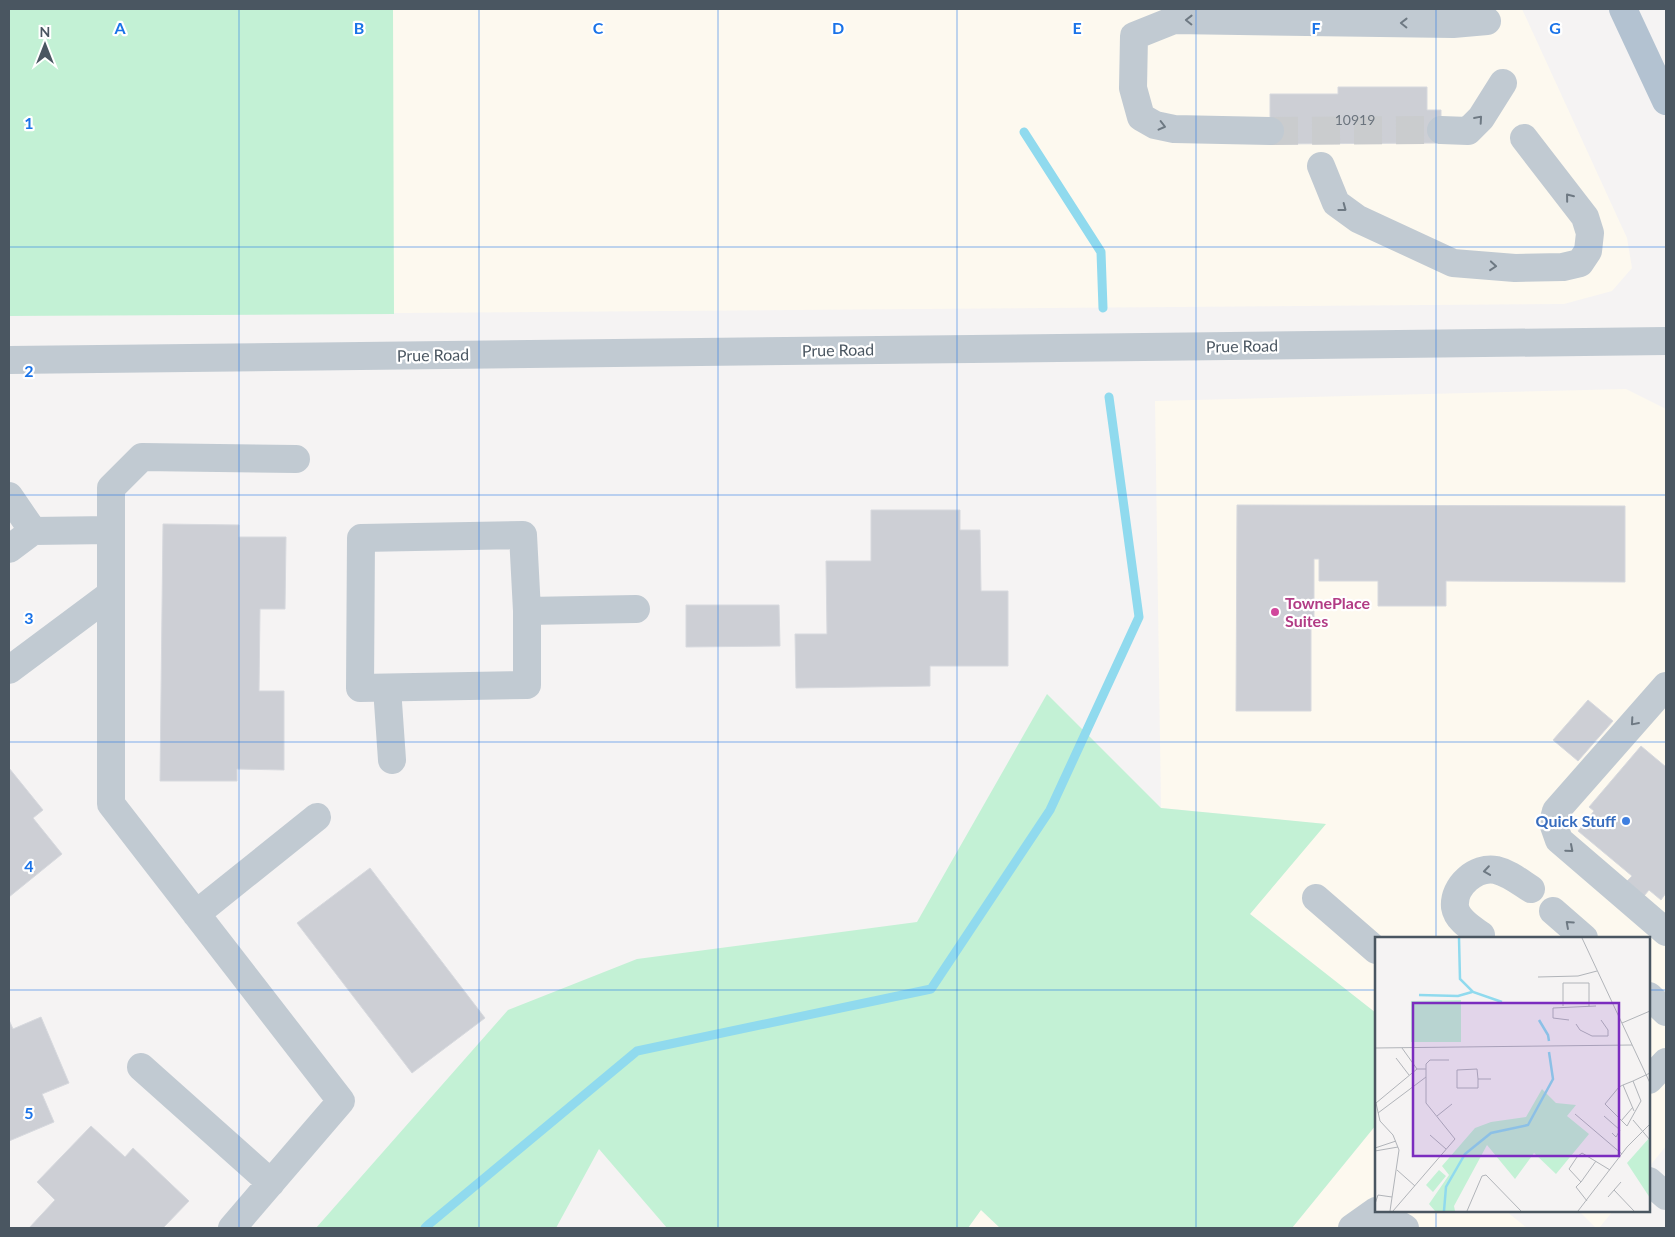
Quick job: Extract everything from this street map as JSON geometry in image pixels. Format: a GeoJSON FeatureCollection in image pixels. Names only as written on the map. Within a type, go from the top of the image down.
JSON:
{"type":"FeatureCollection","features":[{"type":"Feature","properties":{"kind":"main road"},"geometry":{"type":"LineString","coordinates":[[1623,9],[1666,101]]}},
{"type":"Feature","properties":{"kind":"street"},"geometry":{"type":"LineString","coordinates":[[1270,131],[1174,129],[1154,125],[1141,117],[1133,88],[1134,36],[1174,20],[1220,15],[1431,16],[1487,22]]}},
{"type":"Feature","properties":{"kind":"street"},"geometry":{"type":"LineString","coordinates":[[1441,130],[1468,131],[1481,118],[1503,83]]}},
{"type":"Feature","properties":{"kind":"street"},"geometry":{"type":"LineString","coordinates":[[1321,166],[1336,203],[1350,214],[1453,263],[1514,268],[1562,267],[1580,263],[1588,251],[1590,233],[1585,217],[1524,138]]}},
{"type":"Feature","properties":{"kind":"street","name":"Prue Road"},"geometry":{"type":"LineString","coordinates":[[9,360],[1666,341]]}},
{"type":"Feature","properties":{"kind":"street"},"geometry":{"type":"LineString","coordinates":[[232,1228],[341,1101],[111,804],[111,488],[142,457],[296,459]]}},
{"type":"Feature","properties":{"kind":"street"},"geometry":{"type":"LineString","coordinates":[[9,496],[33,530]]}},
{"type":"Feature","properties":{"kind":"street"},"geometry":{"type":"LineString","coordinates":[[9,550],[33,530],[111,530]]}},
{"type":"Feature","properties":{"kind":"street"},"geometry":{"type":"LineString","coordinates":[[523,535],[526,611],[526,685],[360,688],[361,538],[523,535]]}},
{"type":"Feature","properties":{"kind":"street"},"geometry":{"type":"LineString","coordinates":[[9,670],[111,594]]}},
{"type":"Feature","properties":{"kind":"street"},"geometry":{"type":"LineString","coordinates":[[526,611],[636,609]]}},
{"type":"Feature","properties":{"kind":"street"},"geometry":{"type":"LineString","coordinates":[[1666,686],[1556,811],[1554,823],[1560,840],[1666,932]]}},
{"type":"Feature","properties":{"kind":"street"},"geometry":{"type":"LineString","coordinates":[[387,688],[392,760]]}},
{"type":"Feature","properties":{"kind":"street"},"geometry":{"type":"LineString","coordinates":[[196,914],[317,817]]}},
{"type":"Feature","properties":{"kind":"street"},"geometry":{"type":"LineString","coordinates":[[1481,935],[1463,922],[1455,908],[1458,889],[1469,878],[1480,872],[1494,870],[1506,873],[1530,889]]}},
{"type":"Feature","properties":{"kind":"street"},"geometry":{"type":"LineString","coordinates":[[1316,898],[1375,949]]}},
{"type":"Feature","properties":{"kind":"street"},"geometry":{"type":"LineString","coordinates":[[1554,911],[1583,937]]}},
{"type":"Feature","properties":{"kind":"street"},"geometry":{"type":"LineString","coordinates":[[1650,997],[1666,1012]]}},
{"type":"Feature","properties":{"kind":"street"},"geometry":{"type":"LineString","coordinates":[[1650,1079],[1666,1062]]}},
{"type":"Feature","properties":{"kind":"street"},"geometry":{"type":"LineString","coordinates":[[140,1067],[271,1184]]}},
{"type":"Feature","properties":{"kind":"street"},"geometry":{"type":"LineString","coordinates":[[1650,1183],[1666,1196]]}},
{"type":"Feature","properties":{"kind":"street"},"geometry":{"type":"LineString","coordinates":[[1352,1228],[1375,1212]]}},
{"type":"Feature","properties":{"kind":"street"},"geometry":{"type":"LineString","coordinates":[[1378,1212],[1406,1228]]}},
{"type":"Feature","properties":{"kind":"shaded area"},"geometry":{"type":"Polygon","coordinates":[[[9,9],[1522,9],[1627,238],[1632,268],[1612,291],[1564,304],[9,316],[9,9]]]}},
{"type":"Feature","properties":{"kind":"shaded area"},"geometry":{"type":"Polygon","coordinates":[[[1626,389],[1666,409],[1666,1146],[1650,1166],[1650,937],[1375,937],[1375,1012],[1250,914],[1325,824],[1161,808],[1155,401],[1626,389]]]}},
{"type":"Feature","properties":{"kind":"shaded area"},"geometry":{"type":"Polygon","coordinates":[[[1375,1126],[1375,1212],[1507,1212],[1527,1228],[1292,1228],[1375,1126]]]}},
{"type":"Feature","properties":{"kind":"shaded area"},"geometry":{"type":"Polygon","coordinates":[[[981,1210],[1000,1228],[968,1228],[981,1210]]]}},
{"type":"Feature","properties":{"kind":"shaded area"},"geometry":{"type":"Polygon","coordinates":[[[1580,1212],[1612,1212],[1599,1228],[1596,1228],[1580,1212]]]}},
{"type":"Feature","properties":{"kind":"green space"},"geometry":{"type":"Polygon","coordinates":[[[9,9],[393,9],[394,314],[9,316],[9,9]]]}},
{"type":"Feature","properties":{"kind":"green space"},"geometry":{"type":"Polygon","coordinates":[[[1047,694],[1161,808],[1326,824],[1250,914],[1375,1012],[1375,1126],[1292,1228],[1000,1228],[981,1210],[968,1228],[667,1228],[599,1149],[556,1228],[316,1228],[508,1010],[637,959],[917,922],[1047,694]]]}},
{"type":"Feature","properties":{"kind":"building"},"geometry":{"type":"Polygon","coordinates":[[[1338,87],[1427,87],[1427,110],[1441,110],[1441,143],[1270,144],[1270,94],[1338,94],[1338,87]]]}},
{"type":"Feature","properties":{"kind":"building","name":"TownePlace Suites"},"geometry":{"type":"Polygon","coordinates":[[[1237,505],[1625,506],[1625,582],[1446,581],[1446,606],[1378,606],[1378,581],[1319,581],[1319,559],[1314,559],[1314,617],[1311,617],[1311,711],[1236,711],[1237,505]]]}},
{"type":"Feature","properties":{"kind":"building"},"geometry":{"type":"Polygon","coordinates":[[[871,510],[960,510],[960,530],[980,530],[981,591],[1008,591],[1008,666],[930,666],[930,686],[796,688],[795,634],[827,634],[826,561],[871,561],[871,510]]]}},
{"type":"Feature","properties":{"kind":"building"},"geometry":{"type":"Polygon","coordinates":[[[163,524],[239,525],[239,537],[286,537],[285,609],[260,609],[259,691],[284,691],[284,770],[237,769],[237,781],[160,781],[163,524]]]}},
{"type":"Feature","properties":{"kind":"building"},"geometry":{"type":"Polygon","coordinates":[[[686,605],[779,605],[780,646],[686,647],[686,605]]]}},
{"type":"Feature","properties":{"kind":"building"},"geometry":{"type":"Polygon","coordinates":[[[1588,700],[1613,721],[1578,761],[1553,740],[1588,700]]]}},
{"type":"Feature","properties":{"kind":"building","name":"Quick Stuff"},"geometry":{"type":"Polygon","coordinates":[[[1641,746],[1666,767],[1666,893],[1661,900],[1649,890],[1644,896],[1627,881],[1632,876],[1578,831],[1594,811],[1589,807],[1641,746]]]}},
{"type":"Feature","properties":{"kind":"building"},"geometry":{"type":"Polygon","coordinates":[[[9,768],[43,810],[33,818],[62,854],[9,897],[9,768]]]}},
{"type":"Feature","properties":{"kind":"building"},"geometry":{"type":"Polygon","coordinates":[[[370,868],[485,1018],[412,1073],[297,923],[370,868]]]}},
{"type":"Feature","properties":{"kind":"building"},"geometry":{"type":"Polygon","coordinates":[[[41,1017],[69,1083],[42,1094],[54,1122],[9,1141],[9,1020],[13,1029],[41,1017]]]}},
{"type":"Feature","properties":{"kind":"building"},"geometry":{"type":"Polygon","coordinates":[[[91,1126],[125,1157],[133,1148],[189,1201],[163,1228],[29,1228],[55,1200],[37,1182],[91,1126]]]}},
{"type":"Feature","properties":{"kind":"waterway"},"geometry":{"type":"LineString","coordinates":[[1024,132],[1101,252],[1103,308]]}},
{"type":"Feature","properties":{"kind":"waterway"},"geometry":{"type":"LineString","coordinates":[[425,1228],[637,1051],[931,989],[1050,810],[1139,617],[1109,397]]}},
{"type":"Feature","properties":{"kind":"tunnel"},"geometry":{"type":"LineString","coordinates":[[1270,131],[1441,130]]}},
{"type":"Feature","properties":{"kind":"place","name":"TownePlace Suites"},"geometry":{"type":"Point","coordinates":[1275,612]}},
{"type":"Feature","properties":{"kind":"place","name":"Quick Stuff"},"geometry":{"type":"Point","coordinates":[1626,821]}}]}
